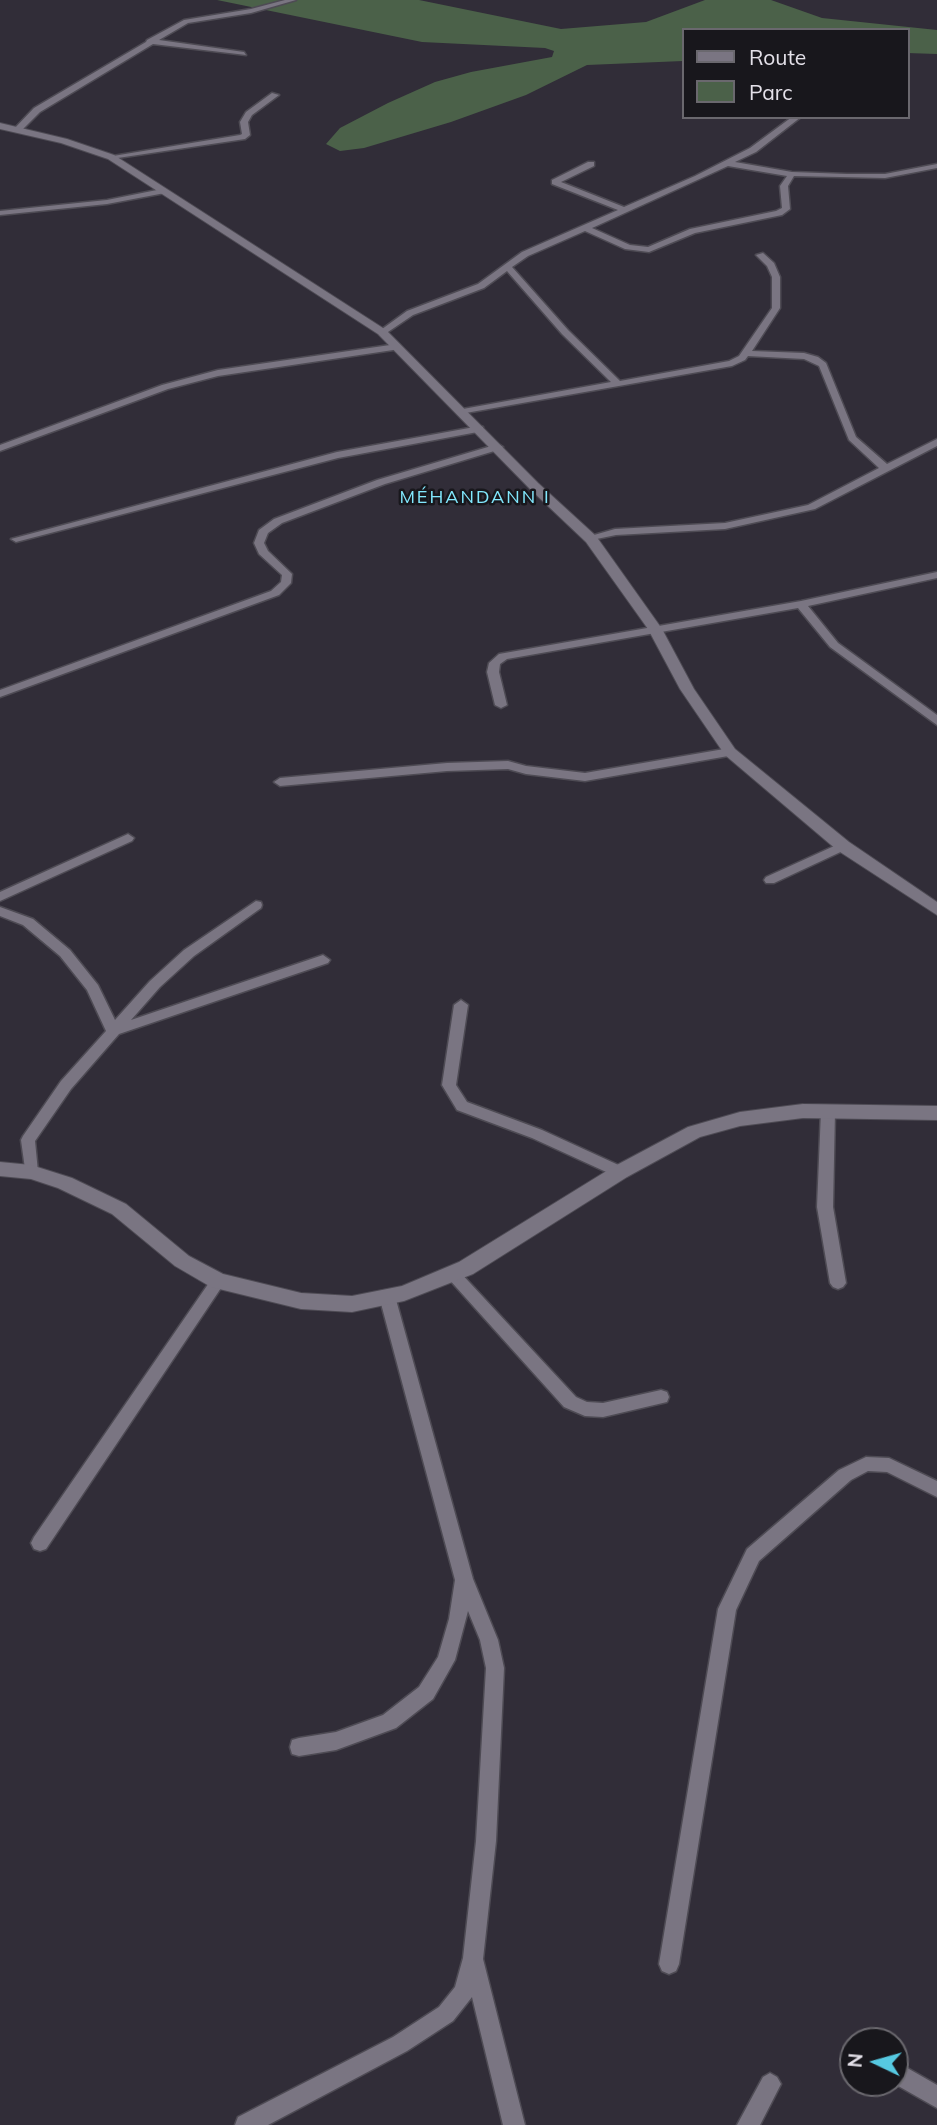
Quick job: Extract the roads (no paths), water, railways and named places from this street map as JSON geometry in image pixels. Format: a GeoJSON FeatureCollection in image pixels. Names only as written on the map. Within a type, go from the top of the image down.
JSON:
{"type":"FeatureCollection","features":[{"type":"Feature","properties":{"kind":"street"},"geometry":{"type":"LineString","coordinates":[[17,130],[17,126],[37,110],[186,21],[251,11],[293,0]]}},
{"type":"Feature","properties":{"kind":"street"},"geometry":{"type":"LineString","coordinates":[[149,41],[244,54]]}},
{"type":"Feature","properties":{"kind":"street"},"geometry":{"type":"LineString","coordinates":[[111,158],[242,137],[246,135],[244,122],[249,114],[256,106],[275,95]]}},
{"type":"Feature","properties":{"kind":"street"},"geometry":{"type":"LineString","coordinates":[[382,332],[410,313],[481,285],[509,269],[525,254],[726,163],[770,140],[795,119]]}},
{"type":"Feature","properties":{"kind":"street"},"geometry":{"type":"LineString","coordinates":[[0,126],[64,141],[111,158],[382,332],[591,539],[655,629],[687,689],[730,752],[843,846],[937,909]]}},
{"type":"Feature","properties":{"kind":"street"},"geometry":{"type":"LineString","coordinates":[[726,163],[792,174],[884,176],[937,166]]}},
{"type":"Feature","properties":{"kind":"street"},"geometry":{"type":"LineString","coordinates":[[591,164],[555,182],[624,210]]}},
{"type":"Feature","properties":{"kind":"street"},"geometry":{"type":"LineString","coordinates":[[583,227],[628,247],[649,250],[693,231],[779,213],[786,209],[784,186],[792,174]]}},
{"type":"Feature","properties":{"kind":"street"},"geometry":{"type":"LineString","coordinates":[[0,213],[107,202],[162,191]]}},
{"type":"Feature","properties":{"kind":"street"},"geometry":{"type":"LineString","coordinates":[[463,412],[732,363],[747,353],[776,308],[778,292],[771,265],[760,255]]}},
{"type":"Feature","properties":{"kind":"street"},"geometry":{"type":"LineString","coordinates":[[509,269],[565,332],[618,384]]}},
{"type":"Feature","properties":{"kind":"street"},"geometry":{"type":"LineString","coordinates":[[0,448],[165,387],[218,373],[397,347]]}},
{"type":"Feature","properties":{"kind":"street"},"geometry":{"type":"LineString","coordinates":[[747,353],[816,359],[823,365],[852,438],[885,468]]}},
{"type":"Feature","properties":{"kind":"street"},"geometry":{"type":"LineString","coordinates":[[16,539],[337,455],[480,429]]}},
{"type":"Feature","properties":{"kind":"street"},"geometry":{"type":"LineString","coordinates":[[591,539],[615,532],[725,526],[811,508],[921,448],[937,442]]}},
{"type":"Feature","properties":{"kind":"street"},"geometry":{"type":"LineString","coordinates":[[1,694],[275,593],[286,583],[286,574],[263,552],[259,543],[263,532],[278,521],[381,482],[498,447]]}},
{"type":"Feature","properties":{"kind":"street"},"geometry":{"type":"LineString","coordinates":[[921,448],[937,454]]}},
{"type":"Feature","properties":{"kind":"street"},"geometry":{"type":"LineString","coordinates":[[501,705],[493,672],[495,663],[503,656],[802,604],[937,575]]}},
{"type":"Feature","properties":{"kind":"street"},"geometry":{"type":"LineString","coordinates":[[802,604],[834,645],[937,721]]}},
{"type":"Feature","properties":{"kind":"street"},"geometry":{"type":"LineString","coordinates":[[280,782],[447,766],[508,765],[526,770],[585,777],[730,752]]}},
{"type":"Feature","properties":{"kind":"street"},"geometry":{"type":"LineString","coordinates":[[0,897],[128,838]]}},
{"type":"Feature","properties":{"kind":"street"},"geometry":{"type":"LineString","coordinates":[[770,880],[843,846]]}},
{"type":"Feature","properties":{"kind":"street"},"geometry":{"type":"LineString","coordinates":[[31,1172],[27,1156],[28,1140],[66,1085],[163,976],[256,905]]}},
{"type":"Feature","properties":{"kind":"street"},"geometry":{"type":"LineString","coordinates":[[0,911],[28,922],[65,953],[93,988],[113,1031]]}},
{"type":"Feature","properties":{"kind":"street"},"geometry":{"type":"LineString","coordinates":[[113,1031],[323,960]]}},
{"type":"Feature","properties":{"kind":"street"},"geometry":{"type":"LineString","coordinates":[[461,1005],[449,1085],[462,1107],[537,1135],[620,1172]]}},
{"type":"Feature","properties":{"kind":"street"},"geometry":{"type":"LineString","coordinates":[[828,1111],[825,1207],[838,1283]]}},
{"type":"Feature","properties":{"kind":"street"},"geometry":{"type":"LineString","coordinates":[[0,1169],[31,1172],[65,1183],[119,1209],[182,1261],[218,1281],[301,1301],[352,1304],[387,1296],[466,1268],[620,1172],[694,1132],[740,1119],[828,1111],[937,1113]]}},
{"type":"Feature","properties":{"kind":"street"},"geometry":{"type":"LineString","coordinates":[[452,1273],[570,1402],[585,1409],[603,1410],[661,1397]]}},
{"type":"Feature","properties":{"kind":"street"},"geometry":{"type":"LineString","coordinates":[[40,1543],[218,1281]]}},
{"type":"Feature","properties":{"kind":"street"},"geometry":{"type":"LineString","coordinates":[[246,2125],[400,2044],[446,2014],[464,1992],[473,1958],[486,1841],[495,1668],[489,1640],[464,1579],[387,1296]]}},
{"type":"Feature","properties":{"kind":"street"},"geometry":{"type":"LineString","coordinates":[[668,1964],[727,1609],[753,1555],[845,1475],[866,1464],[889,1465],[937,1489]]}},
{"type":"Feature","properties":{"kind":"street"},"geometry":{"type":"LineString","coordinates":[[299,1746],[336,1741],[389,1722],[426,1693],[446,1660],[458,1619],[464,1579]]}},
{"type":"Feature","properties":{"kind":"street"},"geometry":{"type":"LineString","coordinates":[[473,1958],[514,2125]]}},
{"type":"Feature","properties":{"kind":"street"},"geometry":{"type":"LineString","coordinates":[[909,2080],[937,2097]]}},
{"type":"Feature","properties":{"kind":"street"},"geometry":{"type":"LineString","coordinates":[[748,2125],[770,2084]]}},
{"type":"Feature","properties":{"kind":"district","name":"MÉHANDANN I"},"geometry":{"type":"Point","coordinates":[475,498]}}]}
